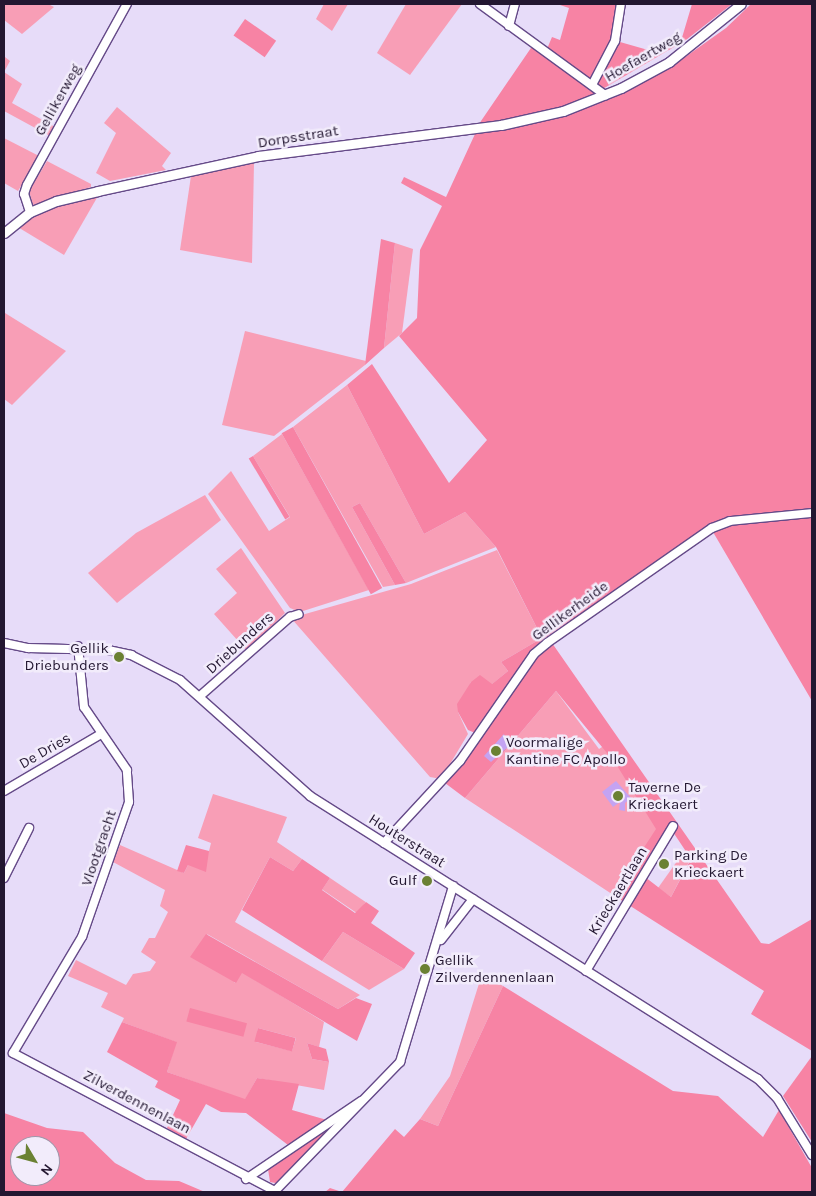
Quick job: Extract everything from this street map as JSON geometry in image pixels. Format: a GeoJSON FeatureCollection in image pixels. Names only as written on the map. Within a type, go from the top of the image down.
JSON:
{"type":"FeatureCollection","features":[{"type":"Feature","properties":{"kind":"street","name":"Gellikerweg"},"geometry":{"type":"LineString","coordinates":[[30,212],[24,194],[27,185],[127,4]]}},
{"type":"Feature","properties":{"kind":"street"},"geometry":{"type":"LineString","coordinates":[[480,4],[605,95]]}},
{"type":"Feature","properties":{"kind":"street"},"geometry":{"type":"LineString","coordinates":[[509,26],[515,4]]}},
{"type":"Feature","properties":{"kind":"street"},"geometry":{"type":"LineString","coordinates":[[592,85],[615,40],[621,4]]}},
{"type":"Feature","properties":{"kind":"street","name":"Hoefaertweg"},"geometry":{"type":"LineString","coordinates":[[605,95],[669,62],[741,4]]}},
{"type":"Feature","properties":{"kind":"street","name":"Dorpsstraat"},"geometry":{"type":"LineString","coordinates":[[4,233],[30,212],[56,200],[258,156],[501,125],[605,95]]}},
{"type":"Feature","properties":{"kind":"street","name":"Gellikerheide"},"geometry":{"type":"LineString","coordinates":[[384,843],[460,760],[534,654],[547,643],[712,528],[730,521],[812,513]]}},
{"type":"Feature","properties":{"kind":"street","name":"Driebunders"},"geometry":{"type":"LineString","coordinates":[[200,696],[290,617],[299,614]]}},
{"type":"Feature","properties":{"kind":"street","name":"Houterstraat"},"geometry":{"type":"LineString","coordinates":[[4,643],[28,648],[78,646],[140,659],[200,696],[296,785],[384,843],[741,1067],[772,1092],[812,1155]]}},
{"type":"Feature","properties":{"kind":"street","name":"Vlootgracht"},"geometry":{"type":"LineString","coordinates":[[13,1053],[82,937],[130,802],[127,770],[101,734],[80,691],[78,646]]}},
{"type":"Feature","properties":{"kind":"street","name":"De Dries"},"geometry":{"type":"LineString","coordinates":[[4,791],[101,734]]}},
{"type":"Feature","properties":{"kind":"street","name":"Krieckaertlaan"},"geometry":{"type":"LineString","coordinates":[[586,971],[673,826]]}},
{"type":"Feature","properties":{"kind":"street"},"geometry":{"type":"LineString","coordinates":[[4,874],[30,828]]}},
{"type":"Feature","properties":{"kind":"street","name":"Zilverdennenlaan"},"geometry":{"type":"LineString","coordinates":[[13,1053],[136,1115],[246,1179],[275,1191],[365,1098],[390,1075],[406,1050],[453,886]]}},
{"type":"Feature","properties":{"kind":"street","name":"Zilverdennenlaan"},"geometry":{"type":"LineString","coordinates":[[438,943],[473,899]]}},
{"type":"Feature","properties":{"kind":"street"},"geometry":{"type":"LineString","coordinates":[[4,1054],[13,1053]]}},
{"type":"Feature","properties":{"kind":"street","name":"Zilverdennenlaan"},"geometry":{"type":"LineString","coordinates":[[246,1179],[365,1098]]}},
{"type":"Feature","properties":{"kind":"shaded area"},"geometry":{"type":"Polygon","coordinates":[[[4,4],[48,4],[54,7],[22,34],[4,20],[4,4]]]}},
{"type":"Feature","properties":{"kind":"shaded area"},"geometry":{"type":"Polygon","coordinates":[[[324,4],[348,4],[332,31],[316,19],[324,4]]]}},
{"type":"Feature","properties":{"kind":"shaded area"},"geometry":{"type":"Polygon","coordinates":[[[406,4],[462,4],[410,75],[377,53],[406,4]]]}},
{"type":"Feature","properties":{"kind":"shaded area"},"geometry":{"type":"Polygon","coordinates":[[[557,4],[622,4],[620,42],[648,50],[681,41],[692,4],[732,4],[686,40],[601,90],[547,49],[552,37],[560,40],[569,8],[557,4]]]}},
{"type":"Feature","properties":{"kind":"shaded area"},"geometry":{"type":"Polygon","coordinates":[[[751,4],[812,4],[812,701],[713,532],[552,643],[761,943],[769,944],[812,919],[812,1051],[751,1014],[764,991],[613,895],[656,829],[616,764],[556,691],[465,798],[445,783],[480,735],[468,730],[458,712],[457,704],[471,682],[480,675],[492,684],[508,671],[501,662],[542,638],[496,547],[465,512],[424,534],[347,385],[372,364],[449,483],[487,440],[399,336],[417,318],[420,250],[442,206],[401,183],[404,177],[446,197],[481,121],[533,45],[605,99],[667,70],[726,28],[751,4]],[[673,832],[645,877],[671,897],[691,859],[673,832]]]}},
{"type":"Feature","properties":{"kind":"shaded area"},"geometry":{"type":"Polygon","coordinates":[[[245,19],[276,41],[265,57],[234,35],[245,19]]]}},
{"type":"Feature","properties":{"kind":"shaded area"},"geometry":{"type":"Polygon","coordinates":[[[5,57],[10,61],[4,72],[4,58],[5,57]]]}},
{"type":"Feature","properties":{"kind":"shaded area"},"geometry":{"type":"Polygon","coordinates":[[[4,72],[22,84],[12,103],[55,127],[50,136],[4,111],[4,72]]]}},
{"type":"Feature","properties":{"kind":"shaded area"},"geometry":{"type":"Polygon","coordinates":[[[117,107],[171,153],[162,166],[166,170],[110,181],[96,173],[116,133],[104,123],[117,107]]]}},
{"type":"Feature","properties":{"kind":"shaded area"},"geometry":{"type":"Polygon","coordinates":[[[4,138],[39,156],[18,191],[4,183],[4,138]]]}},
{"type":"Feature","properties":{"kind":"shaded area"},"geometry":{"type":"Polygon","coordinates":[[[47,161],[91,184],[91,187],[33,205],[29,191],[47,161]]]}},
{"type":"Feature","properties":{"kind":"shaded area"},"geometry":{"type":"Polygon","coordinates":[[[254,163],[252,263],[180,250],[191,176],[254,163]]]}},
{"type":"Feature","properties":{"kind":"shaded area"},"geometry":{"type":"Polygon","coordinates":[[[98,196],[64,255],[16,226],[53,206],[98,196]]]}},
{"type":"Feature","properties":{"kind":"shaded area"},"geometry":{"type":"Polygon","coordinates":[[[381,239],[395,243],[384,348],[365,365],[381,239]]]}},
{"type":"Feature","properties":{"kind":"shaded area"},"geometry":{"type":"Polygon","coordinates":[[[395,243],[413,249],[402,333],[384,348],[395,243]]]}},
{"type":"Feature","properties":{"kind":"shaded area"},"geometry":{"type":"Polygon","coordinates":[[[5,313],[66,351],[12,405],[4,399],[5,313]]]}},
{"type":"Feature","properties":{"kind":"shaded area"},"geometry":{"type":"Polygon","coordinates":[[[245,331],[366,361],[365,365],[274,436],[222,425],[245,331]]]}},
{"type":"Feature","properties":{"kind":"shaded area"},"geometry":{"type":"Polygon","coordinates":[[[347,385],[424,534],[465,512],[496,547],[406,583],[360,503],[352,507],[395,585],[383,587],[293,427],[347,385]]]}},
{"type":"Feature","properties":{"kind":"shaded area"},"geometry":{"type":"Polygon","coordinates":[[[293,427],[382,588],[371,594],[282,433],[293,427]]]}},
{"type":"Feature","properties":{"kind":"shaded area"},"geometry":{"type":"Polygon","coordinates":[[[282,434],[369,590],[300,612],[290,608],[208,494],[231,471],[269,531],[290,517],[253,456],[282,434]]]}},
{"type":"Feature","properties":{"kind":"shaded area"},"geometry":{"type":"Polygon","coordinates":[[[253,456],[290,517],[285,519],[249,459],[253,456]]]}},
{"type":"Feature","properties":{"kind":"shaded area"},"geometry":{"type":"Polygon","coordinates":[[[205,495],[221,520],[117,603],[88,573],[136,533],[205,495]]]}},
{"type":"Feature","properties":{"kind":"shaded area"},"geometry":{"type":"Polygon","coordinates":[[[360,503],[406,583],[395,585],[352,507],[360,503]]]}},
{"type":"Feature","properties":{"kind":"shaded area"},"geometry":{"type":"Polygon","coordinates":[[[241,548],[285,613],[247,651],[214,614],[237,593],[216,569],[241,548]]]}},
{"type":"Feature","properties":{"kind":"shaded area"},"geometry":{"type":"Polygon","coordinates":[[[497,550],[542,638],[501,662],[508,671],[491,685],[471,682],[458,712],[468,734],[441,779],[430,777],[291,618],[411,584],[497,550]]]}},
{"type":"Feature","properties":{"kind":"shaded area"},"geometry":{"type":"Polygon","coordinates":[[[556,691],[599,749],[611,741],[667,823],[621,900],[465,798],[556,691]]]}},
{"type":"Feature","properties":{"kind":"shaded area"},"geometry":{"type":"Polygon","coordinates":[[[213,794],[287,817],[277,842],[302,859],[293,871],[270,857],[235,922],[360,995],[338,1009],[207,934],[235,983],[242,972],[324,1022],[319,1047],[307,1043],[312,1059],[329,1062],[324,1090],[257,1078],[245,1100],[167,1072],[176,1042],[122,1022],[124,1018],[101,1007],[108,993],[68,976],[76,960],[126,985],[133,974],[150,971],[156,962],[141,952],[149,938],[155,938],[168,912],[160,906],[165,890],[113,862],[120,845],[184,873],[188,865],[209,851],[211,843],[198,838],[213,794]],[[258,1028],[256,1042],[292,1051],[296,1038],[258,1028]]]}},
{"type":"Feature","properties":{"kind":"shaded area"},"geometry":{"type":"Polygon","coordinates":[[[186,845],[209,851],[206,872],[188,865],[184,873],[177,871],[186,845]]]}},
{"type":"Feature","properties":{"kind":"shaded area"},"geometry":{"type":"Polygon","coordinates":[[[685,850],[691,858],[671,897],[658,888],[685,850]]]}},
{"type":"Feature","properties":{"kind":"shaded area"},"geometry":{"type":"Polygon","coordinates":[[[270,857],[293,871],[302,859],[330,878],[322,890],[355,913],[366,902],[379,911],[371,923],[415,953],[404,969],[343,932],[322,961],[242,910],[270,857]]]}},
{"type":"Feature","properties":{"kind":"shaded area"},"geometry":{"type":"Polygon","coordinates":[[[330,878],[366,902],[358,914],[322,890],[330,878]]]}},
{"type":"Feature","properties":{"kind":"shaded area"},"geometry":{"type":"Polygon","coordinates":[[[343,932],[404,969],[369,990],[322,961],[343,932]]]}},
{"type":"Feature","properties":{"kind":"shaded area"},"geometry":{"type":"Polygon","coordinates":[[[206,934],[338,1009],[356,998],[372,1004],[357,1041],[242,973],[236,983],[190,957],[206,934]]]}},
{"type":"Feature","properties":{"kind":"shaded area"},"geometry":{"type":"Polygon","coordinates":[[[482,974],[503,986],[438,1126],[420,1119],[450,1076],[482,974]]]}},
{"type":"Feature","properties":{"kind":"shaded area"},"geometry":{"type":"Polygon","coordinates":[[[503,986],[673,1091],[718,1096],[763,1137],[779,1110],[812,1168],[812,1192],[342,1192],[395,1129],[404,1137],[420,1119],[438,1126],[503,986]]]}},
{"type":"Feature","properties":{"kind":"shaded area"},"geometry":{"type":"Polygon","coordinates":[[[190,1008],[247,1023],[243,1037],[186,1022],[190,1008]]]}},
{"type":"Feature","properties":{"kind":"shaded area"},"geometry":{"type":"Polygon","coordinates":[[[122,1022],[177,1042],[167,1072],[245,1099],[257,1078],[299,1084],[292,1110],[327,1120],[288,1145],[246,1113],[221,1112],[206,1104],[186,1139],[167,1128],[180,1100],[155,1087],[158,1081],[107,1052],[122,1022]]]}},
{"type":"Feature","properties":{"kind":"shaded area"},"geometry":{"type":"Polygon","coordinates":[[[258,1028],[296,1038],[292,1052],[254,1042],[258,1028]]]}},
{"type":"Feature","properties":{"kind":"shaded area"},"geometry":{"type":"Polygon","coordinates":[[[307,1043],[326,1049],[329,1062],[312,1059],[307,1043]]]}},
{"type":"Feature","properties":{"kind":"shaded area"},"geometry":{"type":"Polygon","coordinates":[[[812,1056],[812,1142],[783,1096],[812,1056]]]}},
{"type":"Feature","properties":{"kind":"shaded area"},"geometry":{"type":"Polygon","coordinates":[[[4,1113],[47,1128],[83,1132],[115,1163],[146,1180],[179,1181],[205,1192],[4,1192],[4,1113]]]}},
{"type":"Feature","properties":{"kind":"shaded area"},"geometry":{"type":"Polygon","coordinates":[[[324,1129],[328,1131],[281,1184],[270,1182],[268,1169],[324,1129]]]}},
{"type":"Feature","properties":{"kind":"shaded area"},"geometry":{"type":"Polygon","coordinates":[[[330,1188],[342,1192],[325,1192],[330,1188]]]}},
{"type":"Feature","properties":{"kind":"building","name":"Voormalige Kantine FC Apollo"},"geometry":{"type":"Polygon","coordinates":[[[504,734],[508,747],[491,762],[484,756],[504,734]]]}},
{"type":"Feature","properties":{"kind":"building","name":"Taverne De Krieckaert"},"geometry":{"type":"Polygon","coordinates":[[[616,781],[631,798],[625,803],[625,811],[619,810],[620,802],[613,807],[602,792],[616,781]]]}},
{"type":"Feature","properties":{"kind":"place","name":"Gellik Driebunders"},"geometry":{"type":"Point","coordinates":[119,657]}},
{"type":"Feature","properties":{"kind":"place","name":"Voormalige Kantine FC Apollo"},"geometry":{"type":"Point","coordinates":[496,751]}},
{"type":"Feature","properties":{"kind":"place","name":"Taverne De Krieckaert"},"geometry":{"type":"Point","coordinates":[618,796]}},
{"type":"Feature","properties":{"kind":"place","name":"Parking De Krieckaert"},"geometry":{"type":"Point","coordinates":[664,864]}},
{"type":"Feature","properties":{"kind":"place","name":"Gulf"},"geometry":{"type":"Point","coordinates":[427,881]}},
{"type":"Feature","properties":{"kind":"place","name":"Gellik Zilverdennenlaan"},"geometry":{"type":"Point","coordinates":[425,969]}}]}
